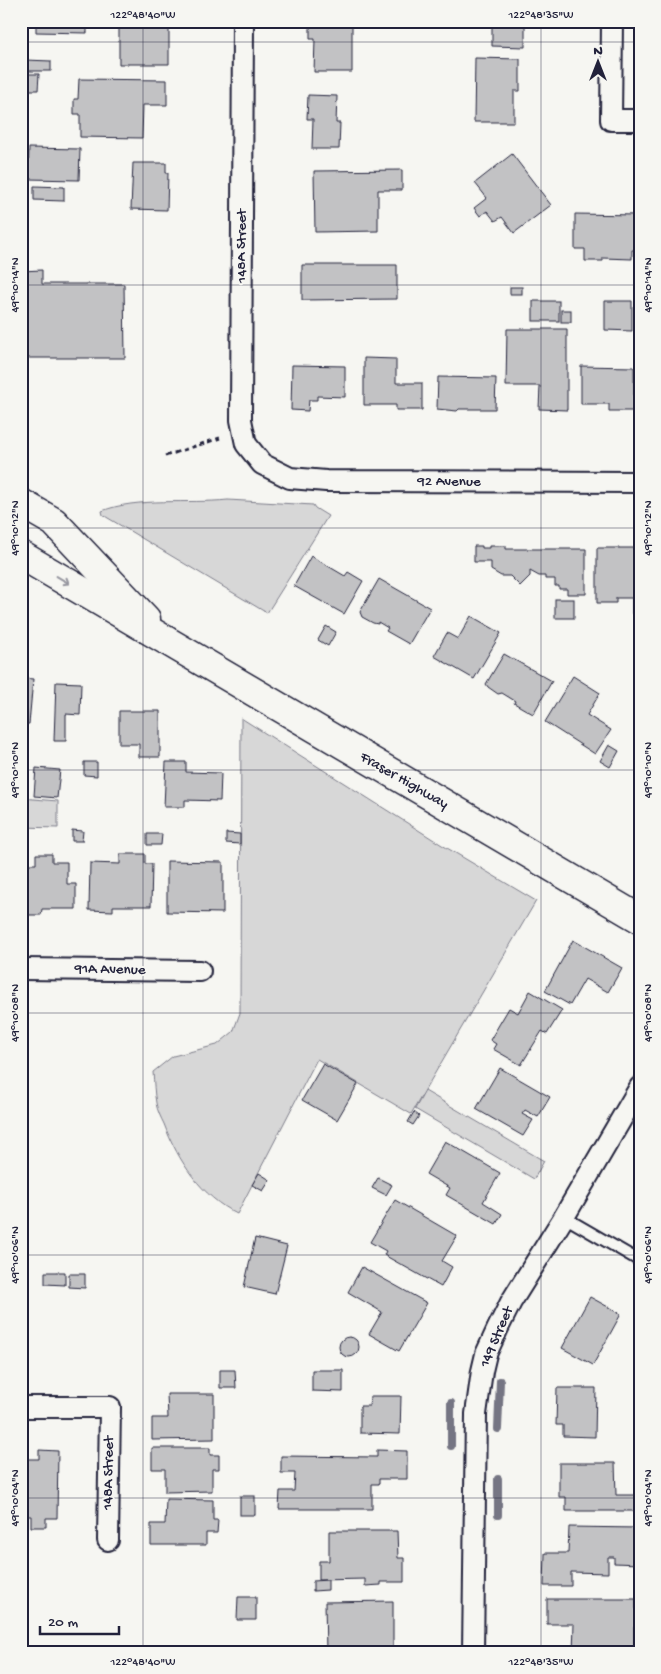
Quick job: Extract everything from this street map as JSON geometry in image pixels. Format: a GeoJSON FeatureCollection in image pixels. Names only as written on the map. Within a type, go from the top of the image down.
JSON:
{"type":"FeatureCollection","features":[{"type":"Feature","properties":{"kind":"main road","name":"Fraser Highway"},"geometry":{"type":"LineString","coordinates":[[21,503],[54,522],[169,643]]}},
{"type":"Feature","properties":{"kind":"main road","name":"Fraser Highway"},"geometry":{"type":"LineString","coordinates":[[21,555],[640,919]]}},
{"type":"Feature","properties":{"kind":"street","name":"148A Street"},"geometry":{"type":"LineString","coordinates":[[243,21],[241,420],[246,444],[262,464]]}},
{"type":"Feature","properties":{"kind":"street"},"geometry":{"type":"LineString","coordinates":[[612,21],[611,120],[640,120]]}},
{"type":"Feature","properties":{"kind":"street","name":"92 Avenue"},"geometry":{"type":"LineString","coordinates":[[262,464],[290,478],[326,481],[640,482]]}},
{"type":"Feature","properties":{"kind":"street","name":"91A Avenue"},"geometry":{"type":"LineString","coordinates":[[21,969],[200,971]]}},
{"type":"Feature","properties":{"kind":"street","name":"149 Street"},"geometry":{"type":"LineString","coordinates":[[473,1653],[476,1414],[486,1354],[511,1302],[564,1217],[640,1087]]}},
{"type":"Feature","properties":{"kind":"street","name":"148A Street"},"geometry":{"type":"LineString","coordinates":[[21,1407],[110,1407],[108,1540]]}},
{"type":"Feature","properties":{"kind":"lane"},"geometry":{"type":"LineString","coordinates":[[564,1217],[640,1261]]}},
{"type":"Feature","properties":{"kind":"path"},"geometry":{"type":"LineString","coordinates":[[165,456],[220,438]]}},
{"type":"Feature","properties":{"kind":"shaded area"},"geometry":{"type":"Polygon","coordinates":[[[228,500],[313,505],[328,516],[267,613],[103,515],[102,511],[147,502],[228,500]]]}},
{"type":"Feature","properties":{"kind":"shaded area"},"geometry":{"type":"Polygon","coordinates":[[[241,718],[442,845],[536,901],[411,1114],[317,1059],[237,1214],[224,1207],[202,1188],[176,1151],[157,1108],[153,1072],[173,1056],[217,1045],[233,1032],[240,1013],[241,718]]]}},
{"type":"Feature","properties":{"kind":"shaded area"},"geometry":{"type":"Polygon","coordinates":[[[21,798],[58,801],[58,828],[21,827],[21,798]]]}},
{"type":"Feature","properties":{"kind":"shaded area"},"geometry":{"type":"Polygon","coordinates":[[[425,1091],[544,1161],[534,1179],[415,1109],[425,1091]]]}},
{"type":"Feature","properties":{"kind":"building"},"geometry":{"type":"Polygon","coordinates":[[[36,21],[87,21],[87,33],[36,32],[36,21]]]}},
{"type":"Feature","properties":{"kind":"building"},"geometry":{"type":"Polygon","coordinates":[[[133,21],[169,21],[169,64],[119,64],[119,28],[133,28],[133,21]]]}},
{"type":"Feature","properties":{"kind":"building"},"geometry":{"type":"Polygon","coordinates":[[[492,21],[525,21],[525,47],[492,46],[492,21]]]}},
{"type":"Feature","properties":{"kind":"building"},"geometry":{"type":"Polygon","coordinates":[[[310,23],[352,24],[352,72],[314,72],[315,39],[310,39],[310,23]]]}},
{"type":"Feature","properties":{"kind":"building"},"geometry":{"type":"Polygon","coordinates":[[[475,58],[520,59],[520,91],[514,91],[514,122],[474,122],[475,58]]]}},
{"type":"Feature","properties":{"kind":"building"},"geometry":{"type":"Polygon","coordinates":[[[25,60],[51,61],[51,71],[25,71],[25,60]]]}},
{"type":"Feature","properties":{"kind":"building"},"geometry":{"type":"Polygon","coordinates":[[[21,74],[39,74],[38,90],[21,90],[21,74]]]}},
{"type":"Feature","properties":{"kind":"building"},"geometry":{"type":"Polygon","coordinates":[[[79,79],[167,80],[167,105],[143,105],[142,138],[80,137],[80,114],[74,114],[74,99],[78,99],[79,79]]]}},
{"type":"Feature","properties":{"kind":"building"},"geometry":{"type":"Polygon","coordinates":[[[308,95],[337,96],[336,123],[340,123],[339,149],[312,149],[313,119],[307,119],[308,95]]]}},
{"type":"Feature","properties":{"kind":"building"},"geometry":{"type":"Polygon","coordinates":[[[29,148],[80,149],[79,180],[28,179],[29,148]]]}},
{"type":"Feature","properties":{"kind":"building"},"geometry":{"type":"Polygon","coordinates":[[[512,154],[551,205],[514,233],[502,217],[495,221],[487,211],[480,216],[474,208],[487,198],[475,183],[512,154]]]}},
{"type":"Feature","properties":{"kind":"building"},"geometry":{"type":"Polygon","coordinates":[[[133,163],[166,163],[166,173],[168,173],[167,210],[131,209],[133,163]]]}},
{"type":"Feature","properties":{"kind":"building"},"geometry":{"type":"Polygon","coordinates":[[[402,170],[402,190],[378,190],[378,231],[315,232],[314,171],[402,170]]]}},
{"type":"Feature","properties":{"kind":"building"},"geometry":{"type":"Polygon","coordinates":[[[34,186],[64,187],[64,201],[34,200],[34,186]]]}},
{"type":"Feature","properties":{"kind":"building"},"geometry":{"type":"Polygon","coordinates":[[[575,214],[636,215],[636,250],[632,250],[632,259],[603,258],[603,261],[585,261],[585,249],[575,249],[575,214]]]}},
{"type":"Feature","properties":{"kind":"building"},"geometry":{"type":"Polygon","coordinates":[[[302,265],[397,265],[397,299],[302,300],[302,265]]]}},
{"type":"Feature","properties":{"kind":"building"},"geometry":{"type":"Polygon","coordinates":[[[42,270],[42,284],[124,284],[125,358],[21,358],[21,271],[42,270]]]}},
{"type":"Feature","properties":{"kind":"building"},"geometry":{"type":"Polygon","coordinates":[[[510,287],[522,287],[522,294],[510,294],[510,287]]]}},
{"type":"Feature","properties":{"kind":"building"},"geometry":{"type":"Polygon","coordinates":[[[533,301],[559,301],[559,321],[533,321],[533,301]]]}},
{"type":"Feature","properties":{"kind":"building"},"geometry":{"type":"Polygon","coordinates":[[[605,301],[632,301],[632,331],[605,330],[605,301]]]}},
{"type":"Feature","properties":{"kind":"building"},"geometry":{"type":"Polygon","coordinates":[[[561,310],[571,310],[571,322],[561,322],[561,310]]]}},
{"type":"Feature","properties":{"kind":"building"},"geometry":{"type":"Polygon","coordinates":[[[507,329],[567,329],[567,410],[539,409],[540,386],[506,386],[507,329]]]}},
{"type":"Feature","properties":{"kind":"building"},"geometry":{"type":"Polygon","coordinates":[[[364,358],[396,359],[396,383],[422,383],[422,410],[396,410],[396,405],[364,405],[364,358]]]}},
{"type":"Feature","properties":{"kind":"building"},"geometry":{"type":"Polygon","coordinates":[[[292,365],[345,366],[345,397],[317,396],[317,400],[309,400],[308,411],[291,410],[292,365]]]}},
{"type":"Feature","properties":{"kind":"building"},"geometry":{"type":"Polygon","coordinates":[[[581,366],[634,367],[634,411],[609,411],[609,404],[581,404],[581,366]]]}},
{"type":"Feature","properties":{"kind":"building"},"geometry":{"type":"Polygon","coordinates":[[[438,377],[496,378],[495,409],[459,409],[457,411],[437,409],[438,377]]]}},
{"type":"Feature","properties":{"kind":"building"},"geometry":{"type":"Polygon","coordinates":[[[474,546],[489,548],[489,546],[506,546],[506,549],[586,549],[586,594],[567,594],[567,589],[559,589],[559,586],[555,586],[555,579],[545,579],[545,576],[539,576],[530,571],[530,576],[520,586],[510,576],[501,576],[491,570],[491,562],[474,562],[474,546]]]}},
{"type":"Feature","properties":{"kind":"building"},"geometry":{"type":"Polygon","coordinates":[[[597,548],[637,548],[637,552],[640,552],[640,613],[632,614],[632,598],[616,598],[616,603],[597,603],[597,548]]]}},
{"type":"Feature","properties":{"kind":"building"},"geometry":{"type":"Polygon","coordinates":[[[311,556],[345,576],[348,572],[363,581],[344,614],[294,586],[311,556]]]}},
{"type":"Feature","properties":{"kind":"building"},"geometry":{"type":"Polygon","coordinates":[[[379,579],[430,608],[409,644],[386,631],[388,628],[378,622],[378,624],[373,623],[362,617],[360,612],[379,579]]]}},
{"type":"Feature","properties":{"kind":"building"},"geometry":{"type":"Polygon","coordinates":[[[555,599],[574,599],[574,618],[555,618],[555,599]]]}},
{"type":"Feature","properties":{"kind":"building"},"geometry":{"type":"Polygon","coordinates":[[[471,616],[501,633],[474,679],[434,656],[447,633],[458,639],[471,616]]]}},
{"type":"Feature","properties":{"kind":"building"},"geometry":{"type":"Polygon","coordinates":[[[326,626],[336,632],[328,646],[318,640],[326,626]]]}},
{"type":"Feature","properties":{"kind":"building"},"geometry":{"type":"Polygon","coordinates":[[[504,654],[552,681],[533,714],[514,703],[515,701],[502,693],[498,694],[486,684],[504,654]]]}},
{"type":"Feature","properties":{"kind":"building"},"geometry":{"type":"Polygon","coordinates":[[[573,676],[600,693],[587,715],[611,730],[595,754],[545,722],[573,676]]]}},
{"type":"Feature","properties":{"kind":"building"},"geometry":{"type":"Polygon","coordinates":[[[21,678],[33,679],[29,724],[21,724],[21,678]]]}},
{"type":"Feature","properties":{"kind":"building"},"geometry":{"type":"Polygon","coordinates":[[[56,682],[81,683],[80,715],[66,714],[66,741],[54,741],[56,682]]]}},
{"type":"Feature","properties":{"kind":"building"},"geometry":{"type":"Polygon","coordinates":[[[119,711],[160,711],[160,757],[139,757],[139,744],[119,744],[119,711]]]}},
{"type":"Feature","properties":{"kind":"building"},"geometry":{"type":"Polygon","coordinates":[[[609,745],[619,751],[610,767],[600,761],[609,745]]]}},
{"type":"Feature","properties":{"kind":"building"},"geometry":{"type":"Polygon","coordinates":[[[84,762],[97,762],[97,776],[84,775],[84,762]]]}},
{"type":"Feature","properties":{"kind":"building"},"geometry":{"type":"Polygon","coordinates":[[[166,762],[186,762],[186,772],[221,773],[220,801],[185,800],[185,807],[164,807],[166,762]]]}},
{"type":"Feature","properties":{"kind":"building"},"geometry":{"type":"Polygon","coordinates":[[[36,768],[60,770],[57,798],[34,796],[36,768]]]}},
{"type":"Feature","properties":{"kind":"building"},"geometry":{"type":"Polygon","coordinates":[[[72,830],[83,831],[82,841],[72,841],[72,830]]]}},
{"type":"Feature","properties":{"kind":"building"},"geometry":{"type":"Polygon","coordinates":[[[226,833],[240,834],[240,844],[226,843],[226,833]]]}},
{"type":"Feature","properties":{"kind":"building"},"geometry":{"type":"Polygon","coordinates":[[[147,834],[162,834],[161,845],[147,845],[147,834]]]}},
{"type":"Feature","properties":{"kind":"building"},"geometry":{"type":"Polygon","coordinates":[[[36,854],[52,854],[52,862],[67,862],[67,884],[76,884],[76,909],[42,909],[41,915],[21,915],[21,864],[36,864],[36,854]]]}},
{"type":"Feature","properties":{"kind":"building"},"geometry":{"type":"Polygon","coordinates":[[[120,854],[145,854],[145,864],[152,864],[151,906],[113,906],[113,911],[89,910],[90,863],[120,864],[120,854]]]}},
{"type":"Feature","properties":{"kind":"building"},"geometry":{"type":"Polygon","coordinates":[[[167,861],[223,862],[223,913],[167,912],[167,861]]]}},
{"type":"Feature","properties":{"kind":"building"},"geometry":{"type":"Polygon","coordinates":[[[573,940],[622,968],[608,992],[585,979],[570,1005],[545,991],[573,940]]]}},
{"type":"Feature","properties":{"kind":"building"},"geometry":{"type":"Polygon","coordinates":[[[530,991],[562,1010],[547,1034],[542,1031],[521,1065],[493,1049],[496,1044],[490,1040],[509,1008],[518,1013],[530,991]]]}},
{"type":"Feature","properties":{"kind":"building"},"geometry":{"type":"Polygon","coordinates":[[[323,1064],[358,1084],[337,1120],[302,1100],[323,1064]]]}},
{"type":"Feature","properties":{"kind":"building"},"geometry":{"type":"Polygon","coordinates":[[[500,1068],[550,1097],[538,1117],[525,1110],[522,1114],[533,1120],[523,1136],[476,1109],[500,1068]]]}},
{"type":"Feature","properties":{"kind":"building"},"geometry":{"type":"Polygon","coordinates":[[[414,1112],[419,1116],[413,1125],[408,1122],[414,1112]]]}},
{"type":"Feature","properties":{"kind":"building"},"geometry":{"type":"Polygon","coordinates":[[[445,1141],[500,1173],[483,1202],[502,1214],[496,1224],[446,1195],[450,1188],[426,1174],[445,1141]]]}},
{"type":"Feature","properties":{"kind":"building"},"geometry":{"type":"Polygon","coordinates":[[[259,1173],[270,1180],[263,1191],[252,1185],[259,1173]]]}},
{"type":"Feature","properties":{"kind":"building"},"geometry":{"type":"Polygon","coordinates":[[[378,1178],[392,1185],[386,1195],[372,1188],[378,1178]]]}},
{"type":"Feature","properties":{"kind":"building"},"geometry":{"type":"Polygon","coordinates":[[[395,1200],[457,1236],[442,1261],[452,1267],[441,1287],[384,1255],[386,1251],[370,1242],[395,1200]]]}},
{"type":"Feature","properties":{"kind":"building"},"geometry":{"type":"Polygon","coordinates":[[[640,1220],[640,1235],[633,1231],[640,1220]]]}},
{"type":"Feature","properties":{"kind":"building"},"geometry":{"type":"Polygon","coordinates":[[[255,1238],[287,1246],[275,1294],[244,1287],[255,1238]]]}},
{"type":"Feature","properties":{"kind":"building"},"geometry":{"type":"Polygon","coordinates":[[[362,1267],[427,1303],[399,1351],[369,1334],[382,1312],[348,1292],[362,1267]]]}},
{"type":"Feature","properties":{"kind":"building"},"geometry":{"type":"Polygon","coordinates":[[[45,1272],[65,1272],[65,1285],[45,1284],[45,1272]]]}},
{"type":"Feature","properties":{"kind":"building"},"geometry":{"type":"Polygon","coordinates":[[[69,1274],[85,1274],[85,1288],[69,1287],[69,1274]]]}},
{"type":"Feature","properties":{"kind":"building"},"geometry":{"type":"Polygon","coordinates":[[[590,1297],[621,1314],[593,1365],[562,1348],[590,1297]]]}},
{"type":"Feature","properties":{"kind":"building"},"geometry":{"type":"Polygon","coordinates":[[[349,1337],[356,1340],[359,1347],[356,1354],[349,1357],[342,1354],[339,1347],[342,1340],[349,1337]]]}},
{"type":"Feature","properties":{"kind":"building"},"geometry":{"type":"Polygon","coordinates":[[[220,1370],[235,1370],[236,1388],[220,1388],[220,1370]]]}},
{"type":"Feature","properties":{"kind":"building"},"geometry":{"type":"Polygon","coordinates":[[[312,1370],[343,1370],[343,1392],[312,1391],[312,1370]]]}},
{"type":"Feature","properties":{"kind":"building"},"geometry":{"type":"Polygon","coordinates":[[[557,1388],[596,1388],[595,1437],[563,1436],[563,1425],[556,1425],[557,1388]]]}},
{"type":"Feature","properties":{"kind":"building"},"geometry":{"type":"Polygon","coordinates":[[[167,1394],[214,1394],[214,1439],[152,1440],[152,1418],[168,1418],[167,1394]]]}},
{"type":"Feature","properties":{"kind":"building"},"geometry":{"type":"Polygon","coordinates":[[[370,1396],[401,1396],[400,1434],[360,1433],[360,1406],[369,1406],[370,1396]]]}},
{"type":"Feature","properties":{"kind":"building"},"geometry":{"type":"Polygon","coordinates":[[[152,1448],[210,1448],[210,1455],[219,1455],[219,1469],[212,1469],[212,1491],[165,1492],[165,1469],[152,1469],[152,1448]]]}},
{"type":"Feature","properties":{"kind":"building"},"geometry":{"type":"Polygon","coordinates":[[[39,1450],[58,1451],[57,1518],[46,1518],[46,1527],[31,1527],[31,1516],[21,1516],[21,1459],[39,1459],[39,1450]]]}},
{"type":"Feature","properties":{"kind":"building"},"geometry":{"type":"Polygon","coordinates":[[[377,1450],[407,1451],[407,1479],[379,1479],[379,1484],[372,1484],[372,1509],[279,1509],[280,1491],[294,1491],[295,1473],[281,1473],[281,1456],[377,1457],[377,1450]]]}},
{"type":"Feature","properties":{"kind":"building"},"geometry":{"type":"Polygon","coordinates":[[[559,1463],[615,1463],[616,1495],[639,1495],[639,1511],[566,1511],[566,1497],[559,1497],[559,1463]]]}},
{"type":"Feature","properties":{"kind":"building"},"geometry":{"type":"Polygon","coordinates":[[[240,1496],[255,1496],[255,1515],[240,1515],[240,1496]]]}},
{"type":"Feature","properties":{"kind":"building"},"geometry":{"type":"Polygon","coordinates":[[[166,1499],[213,1500],[213,1520],[218,1520],[217,1533],[206,1533],[206,1545],[151,1545],[151,1524],[165,1524],[166,1499]]]}},
{"type":"Feature","properties":{"kind":"building"},"geometry":{"type":"Polygon","coordinates":[[[569,1527],[639,1528],[639,1564],[614,1563],[614,1557],[608,1557],[608,1573],[571,1572],[571,1586],[544,1586],[545,1553],[568,1553],[569,1527]]]}},
{"type":"Feature","properties":{"kind":"building"},"geometry":{"type":"Polygon","coordinates":[[[329,1531],[397,1531],[398,1558],[404,1558],[404,1582],[381,1582],[381,1585],[365,1586],[365,1579],[319,1580],[319,1561],[329,1561],[329,1531]]]}},
{"type":"Feature","properties":{"kind":"building"},"geometry":{"type":"Polygon","coordinates":[[[328,1580],[328,1590],[313,1591],[313,1581],[328,1580]]]}},
{"type":"Feature","properties":{"kind":"building"},"geometry":{"type":"Polygon","coordinates":[[[238,1597],[256,1597],[256,1620],[237,1620],[238,1597]]]}},
{"type":"Feature","properties":{"kind":"building"},"geometry":{"type":"Polygon","coordinates":[[[547,1599],[636,1599],[634,1653],[573,1653],[574,1624],[547,1624],[547,1599]]]}},
{"type":"Feature","properties":{"kind":"building"},"geometry":{"type":"Polygon","coordinates":[[[393,1601],[393,1652],[326,1653],[325,1602],[393,1601]]]}},
{"type":"Feature","properties":{"kind":"waterway"},"geometry":{"type":"LineString","coordinates":[[498,1429],[500,1381]]}},
{"type":"Feature","properties":{"kind":"waterway"},"geometry":{"type":"LineString","coordinates":[[451,1403],[451,1446]]}},
{"type":"Feature","properties":{"kind":"waterway"},"geometry":{"type":"LineString","coordinates":[[498,1479],[498,1515]]}}]}
